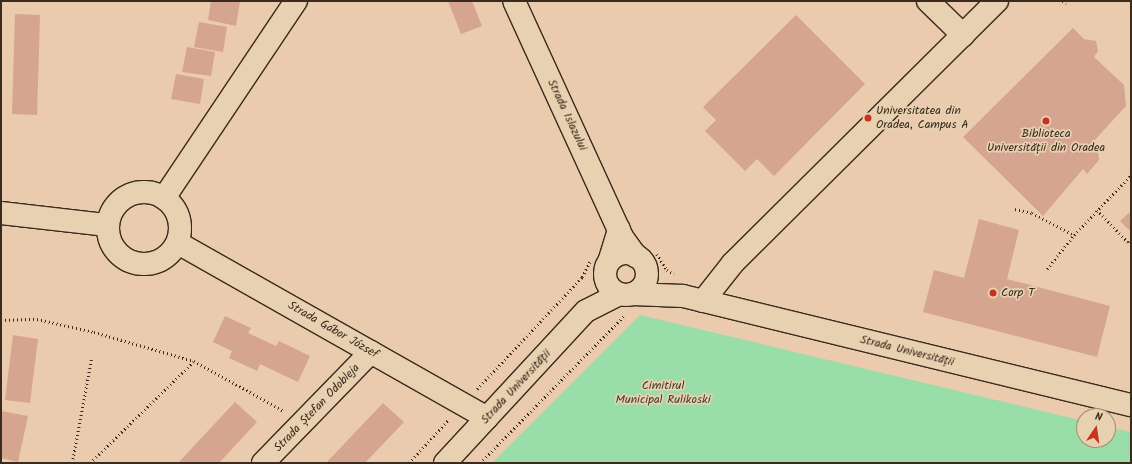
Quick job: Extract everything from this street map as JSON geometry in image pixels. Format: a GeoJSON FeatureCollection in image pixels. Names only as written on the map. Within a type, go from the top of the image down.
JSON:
{"type":"FeatureCollection","features":[{"type":"Feature","properties":{"kind":"street"},"geometry":{"type":"LineString","coordinates":[[164,198],[296,1]]}},
{"type":"Feature","properties":{"kind":"street","name":"Strada Islazului"},"geometry":{"type":"LineString","coordinates":[[514,1],[619,229],[645,257]]}},
{"type":"Feature","properties":{"kind":"street"},"geometry":{"type":"LineString","coordinates":[[928,1],[963,35]]}},
{"type":"Feature","properties":{"kind":"street"},"geometry":{"type":"LineString","coordinates":[[688,292],[733,263],[963,35],[992,3]]}},
{"type":"Feature","properties":{"kind":"street"},"geometry":{"type":"LineString","coordinates":[[148,192],[164,198],[173,206],[179,217],[178,243],[166,258],[142,265],[129,262],[118,253],[110,243],[107,226],[119,201],[135,193],[148,192]]}},
{"type":"Feature","properties":{"kind":"street"},"geometry":{"type":"LineString","coordinates":[[1,213],[107,226]]}},
{"type":"Feature","properties":{"kind":"street"},"geometry":{"type":"LineString","coordinates":[[602,263],[622,253],[645,257],[646,279],[627,300],[608,285],[602,263],[619,229]]}},
{"type":"Feature","properties":{"kind":"street","name":"Strada Gábor József"},"geometry":{"type":"LineString","coordinates":[[178,243],[463,403],[487,418]]}},
{"type":"Feature","properties":{"kind":"street","name":"Strada Universității"},"geometry":{"type":"LineString","coordinates":[[645,257],[661,283],[688,292],[1131,405]]}},
{"type":"Feature","properties":{"kind":"street","name":"Strada Universității"},"geometry":{"type":"LineString","coordinates":[[445,463],[586,311],[602,263]]}},
{"type":"Feature","properties":{"kind":"street","name":"Strada Universității"},"geometry":{"type":"LineString","coordinates":[[586,311],[627,300],[688,292]]}},
{"type":"Feature","properties":{"kind":"street","name":"Strada Ștefan Odobleja"},"geometry":{"type":"LineString","coordinates":[[263,463],[371,352]]}},
{"type":"Feature","properties":{"kind":"path"},"geometry":{"type":"LineString","coordinates":[[1063,1],[1066,4]]}},
{"type":"Feature","properties":{"kind":"path"},"geometry":{"type":"LineString","coordinates":[[1047,268],[1074,235],[1131,175]]}},
{"type":"Feature","properties":{"kind":"path"},"geometry":{"type":"LineString","coordinates":[[1015,210],[1032,213],[1074,235]]}},
{"type":"Feature","properties":{"kind":"path"},"geometry":{"type":"LineString","coordinates":[[1097,210],[1128,242],[1131,238]]}},
{"type":"Feature","properties":{"kind":"path"},"geometry":{"type":"LineString","coordinates":[[645,257],[667,270],[688,292]]}},
{"type":"Feature","properties":{"kind":"path"},"geometry":{"type":"LineString","coordinates":[[409,463],[463,403],[582,277],[602,263]]}},
{"type":"Feature","properties":{"kind":"path"},"geometry":{"type":"LineString","coordinates":[[480,463],[627,300]]}},
{"type":"Feature","properties":{"kind":"path"},"geometry":{"type":"LineString","coordinates":[[1,320],[37,319],[94,332],[194,361],[303,422]]}},
{"type":"Feature","properties":{"kind":"path"},"geometry":{"type":"LineString","coordinates":[[72,463],[91,360]]}},
{"type":"Feature","properties":{"kind":"path"},"geometry":{"type":"LineString","coordinates":[[90,463],[194,361]]}},
{"type":"Feature","properties":{"kind":"green space","name":"Cimitirul Municipal Rulikoski"},"geometry":{"type":"Polygon","coordinates":[[[640,315],[1076,419],[1076,448],[1116,448],[1116,429],[1131,432],[1131,463],[492,463],[640,315]]]}},
{"type":"Feature","properties":{"kind":"building"},"geometry":{"type":"Polygon","coordinates":[[[211,1],[240,1],[236,26],[208,20],[211,1]]]}},
{"type":"Feature","properties":{"kind":"building"},"geometry":{"type":"Polygon","coordinates":[[[448,1],[472,1],[482,26],[461,34],[448,1]]]}},
{"type":"Feature","properties":{"kind":"building"},"geometry":{"type":"Polygon","coordinates":[[[15,14],[40,15],[37,115],[12,114],[15,14]]]}},
{"type":"Feature","properties":{"kind":"building"},"geometry":{"type":"Polygon","coordinates":[[[796,15],[865,84],[774,176],[757,159],[745,171],[705,131],[716,120],[703,107],[796,15]]]}},
{"type":"Feature","properties":{"kind":"building"},"geometry":{"type":"Polygon","coordinates":[[[199,22],[227,27],[223,52],[194,47],[199,22]]]}},
{"type":"Feature","properties":{"kind":"building","name":"Biblioteca Universității din Oradea"},"geometry":{"type":"Polygon","coordinates":[[[1073,28],[1084,39],[1096,41],[1098,51],[1094,57],[1124,85],[1126,106],[1091,144],[1098,152],[1099,160],[1087,174],[1083,169],[1043,216],[963,137],[1073,28]]]}},
{"type":"Feature","properties":{"kind":"building"},"geometry":{"type":"Polygon","coordinates":[[[187,47],[215,52],[211,76],[182,72],[187,47]]]}},
{"type":"Feature","properties":{"kind":"building"},"geometry":{"type":"Polygon","coordinates":[[[176,74],[204,79],[200,104],[171,99],[176,74]]]}},
{"type":"Feature","properties":{"kind":"building"},"geometry":{"type":"Polygon","coordinates":[[[1131,211],[1131,232],[1120,221],[1131,211]]]}},
{"type":"Feature","properties":{"kind":"building","name":"Corp T"},"geometry":{"type":"Polygon","coordinates":[[[979,219],[1019,230],[1007,279],[1110,306],[1097,357],[923,312],[934,270],[964,278],[979,219]]]}},
{"type":"Feature","properties":{"kind":"building"},"geometry":{"type":"Polygon","coordinates":[[[225,316],[251,328],[248,333],[276,346],[279,341],[310,356],[298,382],[260,364],[257,371],[229,358],[232,351],[213,342],[225,316]]]}},
{"type":"Feature","properties":{"kind":"building"},"geometry":{"type":"Polygon","coordinates":[[[13,335],[38,339],[30,403],[5,400],[13,335]]]}},
{"type":"Feature","properties":{"kind":"building"},"geometry":{"type":"Polygon","coordinates":[[[235,402],[257,422],[219,463],[178,463],[235,402]]]}},
{"type":"Feature","properties":{"kind":"building"},"geometry":{"type":"Polygon","coordinates":[[[383,403],[404,422],[365,463],[326,463],[383,403]]]}},
{"type":"Feature","properties":{"kind":"building"},"geometry":{"type":"Polygon","coordinates":[[[1,411],[28,416],[18,462],[1,458],[1,411]]]}},
{"type":"Feature","properties":{"kind":"place","name":"Universitatea din Oradea, Campus A"},"geometry":{"type":"Point","coordinates":[868,118]}},
{"type":"Feature","properties":{"kind":"place","name":"Biblioteca Universității din Oradea"},"geometry":{"type":"Point","coordinates":[1046,121]}},
{"type":"Feature","properties":{"kind":"place","name":"Corp T"},"geometry":{"type":"Point","coordinates":[993,293]}}]}
